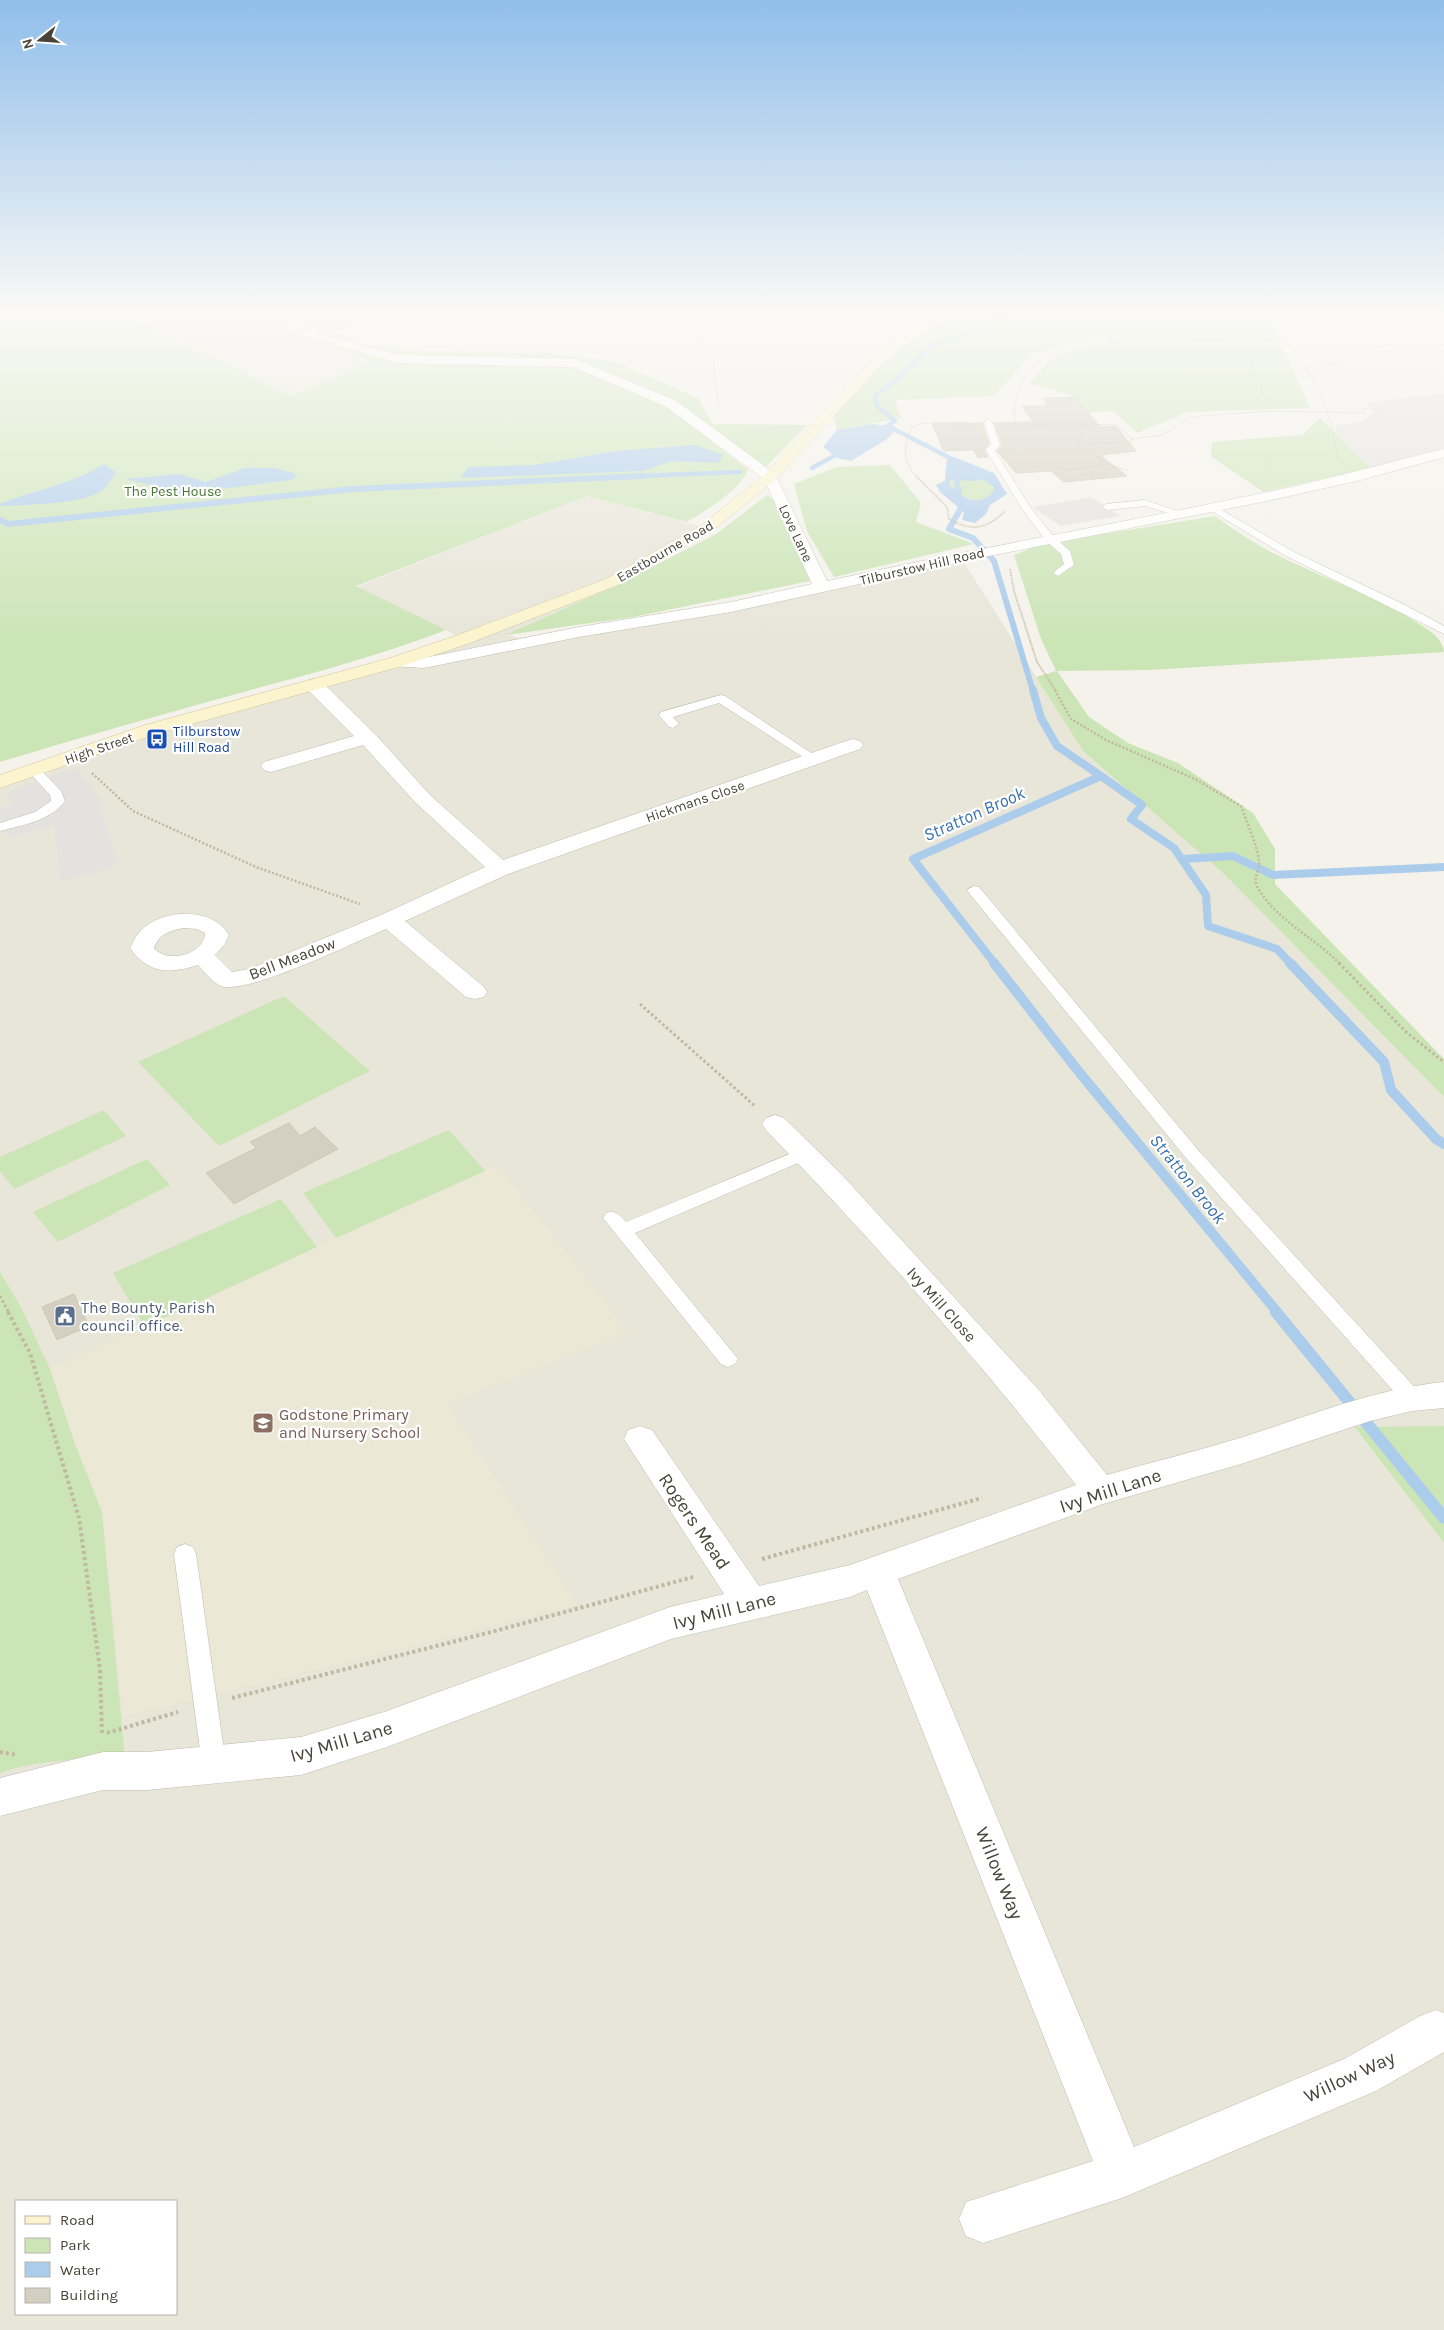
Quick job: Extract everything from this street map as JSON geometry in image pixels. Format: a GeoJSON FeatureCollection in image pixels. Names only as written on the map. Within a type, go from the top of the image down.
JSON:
{"type":"FeatureCollection","features":[{"type":"Feature","properties":{"kind":"main road","name":"Eastbourne Road"},"geometry":{"type":"LineString","coordinates":[[314,685],[396,662],[464,639],[612,582],[708,528],[770,477],[824,419]]}},
{"type":"Feature","properties":{"kind":"main road","name":"High Street"},"geometry":{"type":"LineString","coordinates":[[0,782],[152,729],[314,685]]}},
{"type":"Feature","properties":{"kind":"street"},"geometry":{"type":"LineString","coordinates":[[692,419],[770,477]]}},
{"type":"Feature","properties":{"kind":"street","name":"Tilburstow Hill Road"},"geometry":{"type":"LineString","coordinates":[[396,662],[424,663],[579,632],[731,607],[990,551],[1356,477],[1444,452]]}},
{"type":"Feature","properties":{"kind":"street","name":"Love Lane"},"geometry":{"type":"LineString","coordinates":[[770,477],[822,587]]}},
{"type":"Feature","properties":{"kind":"street"},"geometry":{"type":"LineString","coordinates":[[314,685],[368,738],[423,799],[500,869]]}},
{"type":"Feature","properties":{"kind":"street"},"geometry":{"type":"LineString","coordinates":[[271,766],[300,766],[368,738]]}},
{"type":"Feature","properties":{"kind":"street","name":"Hickmans Close"},"geometry":{"type":"LineString","coordinates":[[536,856],[816,760],[853,745]]}},
{"type":"Feature","properties":{"kind":"street","name":"Bell Meadow"},"geometry":{"type":"LineString","coordinates":[[202,955],[226,980],[254,975],[389,920],[500,869],[536,856]]}},
{"type":"Feature","properties":{"kind":"street"},"geometry":{"type":"LineString","coordinates":[[389,920],[476,992]]}},
{"type":"Feature","properties":{"kind":"street","name":"Ivy Mill Close"},"geometry":{"type":"LineString","coordinates":[[774,1124],[832,1182],[1027,1398],[1100,1491]]}},
{"type":"Feature","properties":{"kind":"street","name":"Ivy Mill Lane"},"geometry":{"type":"LineString","coordinates":[[0,1797],[103,1771],[214,1765],[301,1756],[387,1729],[670,1623],[850,1581],[1100,1491],[1241,1451],[1358,1412],[1412,1398],[1444,1395]]}},
{"type":"Feature","properties":{"kind":"street","name":"Rogers Mead"},"geometry":{"type":"LineString","coordinates":[[640,1440],[750,1603]]}},
{"type":"Feature","properties":{"kind":"street","name":"Willow Way"},"geometry":{"type":"LineString","coordinates":[[877,1572],[1122,2175]]}},
{"type":"Feature","properties":{"kind":"street","name":"Willow Way"},"geometry":{"type":"LineString","coordinates":[[983,2219],[1122,2175],[1360,2075],[1436,2032]]}},
{"type":"Feature","properties":{"kind":"lane"},"geometry":{"type":"LineString","coordinates":[[988,422],[996,445],[990,450],[1050,539],[1066,552],[1069,565],[1058,573]]}},
{"type":"Feature","properties":{"kind":"lane"},"geometry":{"type":"LineString","coordinates":[[1107,507],[1146,503],[1178,513]]}},
{"type":"Feature","properties":{"kind":"lane"},"geometry":{"type":"LineString","coordinates":[[1211,507],[1290,554],[1401,607],[1444,631]]}},
{"type":"Feature","properties":{"kind":"lane"},"geometry":{"type":"LineString","coordinates":[[1036,520],[1049,518]]}},
{"type":"Feature","properties":{"kind":"lane"},"geometry":{"type":"LineString","coordinates":[[673,724],[665,715],[721,699],[816,760]]}},
{"type":"Feature","properties":{"kind":"lane"},"geometry":{"type":"LineString","coordinates":[[0,827],[54,807],[58,801],[56,794],[34,771]]}},
{"type":"Feature","properties":{"kind":"lane"},"geometry":{"type":"LineString","coordinates":[[974,890],[1192,1154],[1412,1398]]}},
{"type":"Feature","properties":{"kind":"lane"},"geometry":{"type":"LineString","coordinates":[[728,1359],[618,1224],[804,1154]]}},
{"type":"Feature","properties":{"kind":"lane"},"geometry":{"type":"LineString","coordinates":[[185,1554],[214,1765]]}},
{"type":"Feature","properties":{"kind":"path"},"geometry":{"type":"LineString","coordinates":[[716,436],[719,430],[719,419]]}},
{"type":"Feature","properties":{"kind":"path"},"geometry":{"type":"LineString","coordinates":[[1015,419],[1019,426],[1116,424],[1131,439]]}},
{"type":"Feature","properties":{"kind":"path"},"geometry":{"type":"LineString","coordinates":[[1131,439],[1162,435],[1188,419]]}},
{"type":"Feature","properties":{"kind":"path"},"geometry":{"type":"LineString","coordinates":[[1329,419],[1339,462]]}},
{"type":"Feature","properties":{"kind":"path"},"geometry":{"type":"LineString","coordinates":[[963,528],[949,519],[947,507],[909,469],[905,456],[905,440],[912,427],[925,423],[988,422]]}},
{"type":"Feature","properties":{"kind":"path"},"geometry":{"type":"LineString","coordinates":[[1078,444],[1086,425]]}},
{"type":"Feature","properties":{"kind":"path"},"geometry":{"type":"LineString","coordinates":[[1078,444],[1130,442],[1133,440],[1131,439]]}},
{"type":"Feature","properties":{"kind":"path"},"geometry":{"type":"LineString","coordinates":[[1078,444],[1107,464],[1124,468],[1128,471]]}},
{"type":"Feature","properties":{"kind":"path"},"geometry":{"type":"LineString","coordinates":[[1046,465],[1054,469],[1095,467],[1107,464]]}},
{"type":"Feature","properties":{"kind":"path"},"geometry":{"type":"LineString","coordinates":[[990,551],[1009,568],[1014,591],[1037,662],[1059,695],[1071,719],[1106,740],[1195,779],[1241,806],[1259,862],[1255,880],[1257,887],[1275,910],[1329,953],[1406,1032],[1444,1062]]}},
{"type":"Feature","properties":{"kind":"path"},"geometry":{"type":"LineString","coordinates":[[74,757],[133,811],[256,867],[380,912],[389,920]]}},
{"type":"Feature","properties":{"kind":"path"},"geometry":{"type":"LineString","coordinates":[[640,1004],[774,1124]]}},
{"type":"Feature","properties":{"kind":"path"},"geometry":{"type":"LineString","coordinates":[[0,1296],[30,1354],[79,1518],[100,1669],[103,1771]]}},
{"type":"Feature","properties":{"kind":"path"},"geometry":{"type":"LineString","coordinates":[[102,1735],[206,1704],[499,1630],[992,1495],[1036,1514]]}},
{"type":"Feature","properties":{"kind":"shaded area"},"geometry":{"type":"Polygon","coordinates":[[[1366,419],[1444,419],[1444,448],[1371,468],[1335,432],[1337,425],[1362,422],[1366,419]]]}},
{"type":"Feature","properties":{"kind":"shaded area"},"geometry":{"type":"Polygon","coordinates":[[[587,496],[707,528],[619,584],[507,635],[519,638],[726,606],[960,556],[1083,751],[1225,875],[1444,1097],[1444,1426],[1354,1428],[1444,1543],[1444,2330],[0,2330],[0,782],[74,757],[464,639],[356,587],[587,496]]]}},
{"type":"Feature","properties":{"kind":"shaded area"},"geometry":{"type":"Polygon","coordinates":[[[1091,497],[1121,516],[1060,526],[1033,507],[1091,497]]]}},
{"type":"Feature","properties":{"kind":"shaded area"},"geometry":{"type":"Polygon","coordinates":[[[76,767],[98,796],[118,865],[61,882],[54,825],[12,837],[0,831],[0,809],[14,803],[6,793],[76,767]]]}},
{"type":"Feature","properties":{"kind":"shaded area","name":"Godstone Primary and Nursery School"},"geometry":{"type":"Polygon","coordinates":[[[496,1164],[629,1332],[447,1404],[577,1605],[123,1717],[102,1512],[74,1441],[50,1369],[496,1164]]]}},
{"type":"Feature","properties":{"kind":"green space","name":"The Pest House"},"geometry":{"type":"Polygon","coordinates":[[[0,419],[710,419],[713,424],[807,425],[766,467],[694,428],[748,469],[744,477],[731,492],[687,522],[587,496],[356,586],[446,630],[397,648],[347,663],[0,762],[0,419]]]}},
{"type":"Feature","properties":{"kind":"green space"},"geometry":{"type":"Polygon","coordinates":[[[835,419],[897,419],[837,430],[835,419]]]}},
{"type":"Feature","properties":{"kind":"green space"},"geometry":{"type":"Polygon","coordinates":[[[1121,419],[1172,419],[1137,433],[1121,419]]]}},
{"type":"Feature","properties":{"kind":"green space"},"geometry":{"type":"Polygon","coordinates":[[[1321,419],[1371,468],[1263,492],[1211,456],[1212,442],[1302,435],[1321,419]]]}},
{"type":"Feature","properties":{"kind":"green space"},"geometry":{"type":"Polygon","coordinates":[[[890,465],[921,503],[916,522],[974,544],[834,577],[807,531],[794,484],[836,467],[890,465]]]}},
{"type":"Feature","properties":{"kind":"green space"},"geometry":{"type":"Polygon","coordinates":[[[982,479],[996,488],[991,495],[979,500],[966,498],[949,483],[951,480],[982,479]]]}},
{"type":"Feature","properties":{"kind":"green space"},"geometry":{"type":"Polygon","coordinates":[[[767,495],[774,500],[810,581],[633,617],[506,635],[619,584],[716,534],[767,495]]]}},
{"type":"Feature","properties":{"kind":"green space"},"geometry":{"type":"Polygon","coordinates":[[[1215,516],[1243,536],[1273,553],[1412,619],[1435,635],[1441,643],[1444,652],[1151,670],[1057,671],[1089,717],[1128,743],[1178,763],[1253,813],[1275,849],[1275,884],[1444,1059],[1444,1097],[1225,875],[1083,751],[1036,677],[1056,671],[1041,639],[1014,555],[1042,544],[1215,516]]]}},
{"type":"Feature","properties":{"kind":"green space"},"geometry":{"type":"Polygon","coordinates":[[[284,996],[370,1071],[219,1146],[138,1062],[284,996]]]}},
{"type":"Feature","properties":{"kind":"green space"},"geometry":{"type":"Polygon","coordinates":[[[104,1110],[126,1136],[14,1189],[0,1171],[0,1157],[104,1110]]]}},
{"type":"Feature","properties":{"kind":"green space"},"geometry":{"type":"Polygon","coordinates":[[[449,1130],[485,1171],[336,1238],[303,1193],[449,1130]]]}},
{"type":"Feature","properties":{"kind":"green space"},"geometry":{"type":"Polygon","coordinates":[[[147,1159],[170,1185],[58,1242],[33,1212],[147,1159]]]}},
{"type":"Feature","properties":{"kind":"green space"},"geometry":{"type":"Polygon","coordinates":[[[281,1199],[317,1247],[145,1327],[113,1273],[281,1199]]]}},
{"type":"Feature","properties":{"kind":"green space"},"geometry":{"type":"Polygon","coordinates":[[[0,1272],[21,1307],[50,1369],[74,1441],[102,1512],[125,1759],[46,1762],[0,1773],[0,1272]]]}},
{"type":"Feature","properties":{"kind":"green space"},"geometry":{"type":"Polygon","coordinates":[[[1444,1426],[1444,1543],[1354,1427],[1444,1426]]]}},
{"type":"Feature","properties":{"kind":"water"},"geometry":{"type":"Polygon","coordinates":[[[872,424],[888,426],[895,431],[887,439],[851,461],[837,458],[823,447],[837,430],[872,424]]]}},
{"type":"Feature","properties":{"kind":"water"},"geometry":{"type":"Polygon","coordinates":[[[695,445],[723,455],[718,463],[672,461],[642,471],[460,478],[469,467],[534,465],[615,451],[695,445]]]}},
{"type":"Feature","properties":{"kind":"water"},"geometry":{"type":"Polygon","coordinates":[[[954,457],[994,473],[1007,494],[990,505],[986,514],[975,523],[962,520],[964,512],[940,492],[936,485],[945,481],[947,459],[954,457]],[[982,479],[976,481],[951,480],[949,483],[959,494],[972,500],[978,500],[990,495],[995,488],[982,479]]]}},
{"type":"Feature","properties":{"kind":"water"},"geometry":{"type":"Polygon","coordinates":[[[104,464],[116,472],[101,491],[92,495],[81,499],[53,503],[0,506],[0,504],[13,499],[79,477],[104,464]]]}},
{"type":"Feature","properties":{"kind":"water"},"geometry":{"type":"Polygon","coordinates":[[[245,468],[274,468],[297,474],[292,480],[172,495],[149,485],[125,479],[179,474],[206,482],[245,468]]]}},
{"type":"Feature","properties":{"kind":"building"},"geometry":{"type":"Polygon","coordinates":[[[1031,419],[1093,419],[1100,427],[1116,426],[1136,451],[1100,455],[1127,476],[1064,482],[1051,471],[1016,473],[997,451],[1002,444],[994,423],[1033,422],[1031,419]]]}},
{"type":"Feature","properties":{"kind":"building"},"geometry":{"type":"Polygon","coordinates":[[[982,423],[989,444],[984,450],[988,457],[978,458],[973,450],[944,451],[932,424],[982,423]]]}},
{"type":"Feature","properties":{"kind":"building"},"geometry":{"type":"Polygon","coordinates":[[[289,1123],[300,1136],[315,1127],[338,1149],[234,1204],[206,1173],[256,1148],[250,1142],[289,1123]]]}},
{"type":"Feature","properties":{"kind":"building","name":"The Bounty. Parish council office."},"geometry":{"type":"Polygon","coordinates":[[[74,1294],[89,1326],[57,1340],[42,1307],[74,1294]]]}},
{"type":"Feature","properties":{"kind":"waterway","name":"Stratton Brook"},"geometry":{"type":"LineString","coordinates":[[884,428],[895,421],[892,419]]}},
{"type":"Feature","properties":{"kind":"waterway","name":"Stratton Brook"},"geometry":{"type":"LineString","coordinates":[[888,426],[954,460],[957,477]]}},
{"type":"Feature","properties":{"kind":"waterway"},"geometry":{"type":"LineString","coordinates":[[812,468],[845,450]]}},
{"type":"Feature","properties":{"kind":"waterway"},"geometry":{"type":"LineString","coordinates":[[615,477],[740,472]]}},
{"type":"Feature","properties":{"kind":"waterway"},"geometry":{"type":"LineString","coordinates":[[0,520],[8,524],[352,489],[644,476]]}},
{"type":"Feature","properties":{"kind":"waterway","name":"Stratton Brook"},"geometry":{"type":"LineString","coordinates":[[956,476],[961,508],[949,529],[973,538],[994,561],[1033,691]]}},
{"type":"Feature","properties":{"kind":"waterway","name":"Stratton Brook"},"geometry":{"type":"LineString","coordinates":[[1033,690],[1041,718],[1057,746],[1101,776]]}},
{"type":"Feature","properties":{"kind":"waterway","name":"Stratton Brook"},"geometry":{"type":"LineString","coordinates":[[995,964],[913,859],[1101,776]]}},
{"type":"Feature","properties":{"kind":"waterway"},"geometry":{"type":"LineString","coordinates":[[1101,776],[1142,805],[1131,819],[1174,848],[1206,895],[1208,926],[1277,949],[1291,964]]}},
{"type":"Feature","properties":{"kind":"waterway"},"geometry":{"type":"LineString","coordinates":[[1182,859],[1233,856],[1273,875],[1444,867]]}},
{"type":"Feature","properties":{"kind":"waterway","name":"Stratton Brook"},"geometry":{"type":"LineString","coordinates":[[994,963],[1079,1072],[1278,1313]]}},
{"type":"Feature","properties":{"kind":"waterway"},"geometry":{"type":"LineString","coordinates":[[1290,963],[1384,1062],[1391,1090],[1436,1139],[1444,1144]]}},
{"type":"Feature","properties":{"kind":"waterway","name":"Stratton Brook"},"geometry":{"type":"LineString","coordinates":[[1276,1312],[1444,1518]]}},
{"type":"Feature","properties":{"kind":"place","name":"Tilburstow Hill Road"},"geometry":{"type":"Point","coordinates":[157,739]}},
{"type":"Feature","properties":{"kind":"place","name":"The Bounty. Parish council office."},"geometry":{"type":"Point","coordinates":[65,1316]}},
{"type":"Feature","properties":{"kind":"place","name":"Godstone Primary and Nursery School"},"geometry":{"type":"Point","coordinates":[263,1423]}}]}
